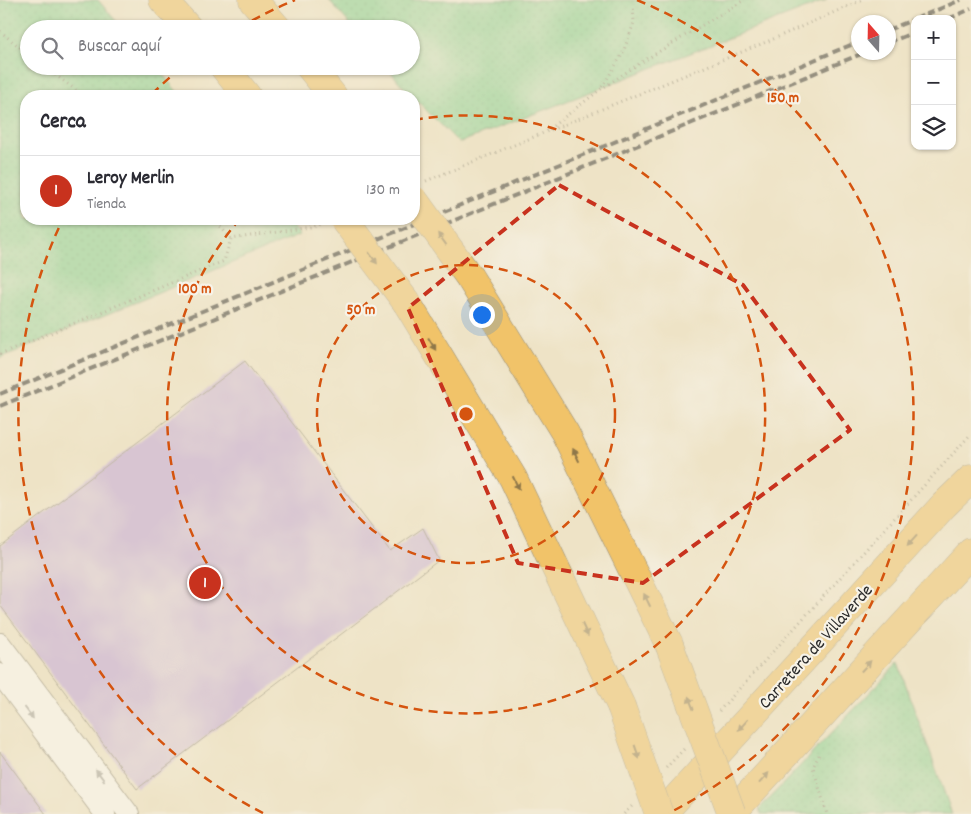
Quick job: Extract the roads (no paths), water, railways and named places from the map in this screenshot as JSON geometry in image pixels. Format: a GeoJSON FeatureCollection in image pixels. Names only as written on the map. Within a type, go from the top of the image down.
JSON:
{"type":"FeatureCollection","features":[{"type":"Feature","properties":{"kind":"highway"},"geometry":{"type":"LineString","coordinates":[[163,0],[181,20]]}},
{"type":"Feature","properties":{"kind":"highway"},"geometry":{"type":"LineString","coordinates":[[253,0],[270,20]]}},
{"type":"Feature","properties":{"kind":"highway"},"geometry":{"type":"LineString","coordinates":[[230,75],[242,90]]}},
{"type":"Feature","properties":{"kind":"highway"},"geometry":{"type":"LineString","coordinates":[[316,75],[329,90]]}},
{"type":"Feature","properties":{"kind":"highway"},"geometry":{"type":"LineString","coordinates":[[420,194],[565,433],[669,644],[732,814],[971,552]]}},
{"type":"Feature","properties":{"kind":"highway"},"geometry":{"type":"LineString","coordinates":[[339,225],[406,303],[513,478],[621,706],[653,809]]}},
{"type":"Feature","properties":{"kind":"highway"},"geometry":{"type":"LineString","coordinates":[[944,505],[971,471]]}},
{"type":"Feature","properties":{"kind":"highway","name":"Carretera de Villaverde"},"geometry":{"type":"LineString","coordinates":[[653,809],[971,479]]}},
{"type":"Feature","properties":{"kind":"street"},"geometry":{"type":"LineString","coordinates":[[0,642],[130,814]]}},
{"type":"Feature","properties":{"kind":"street"},"geometry":{"type":"LineString","coordinates":[[0,674],[105,814]]}},
{"type":"Feature","properties":{"kind":"railway"},"geometry":{"type":"LineString","coordinates":[[925,15],[961,0]]}},
{"type":"Feature","properties":{"kind":"railway"},"geometry":{"type":"LineString","coordinates":[[956,16],[971,9]]}},
{"type":"Feature","properties":{"kind":"railway"},"geometry":{"type":"LineString","coordinates":[[896,27],[911,21]]}},
{"type":"Feature","properties":{"kind":"railway"},"geometry":{"type":"LineString","coordinates":[[896,40],[911,34]]}},
{"type":"Feature","properties":{"kind":"railway"},"geometry":{"type":"LineString","coordinates":[[420,222],[851,45]]}},
{"type":"Feature","properties":{"kind":"railway"},"geometry":{"type":"LineString","coordinates":[[0,406],[851,58]]}},
{"type":"Feature","properties":{"kind":"railway"},"geometry":{"type":"LineString","coordinates":[[0,394],[412,225]]}},
{"type":"Feature","properties":{"kind":"place","name":"Leroy Merlin"},"geometry":{"type":"Point","coordinates":[205,583]}}]}
